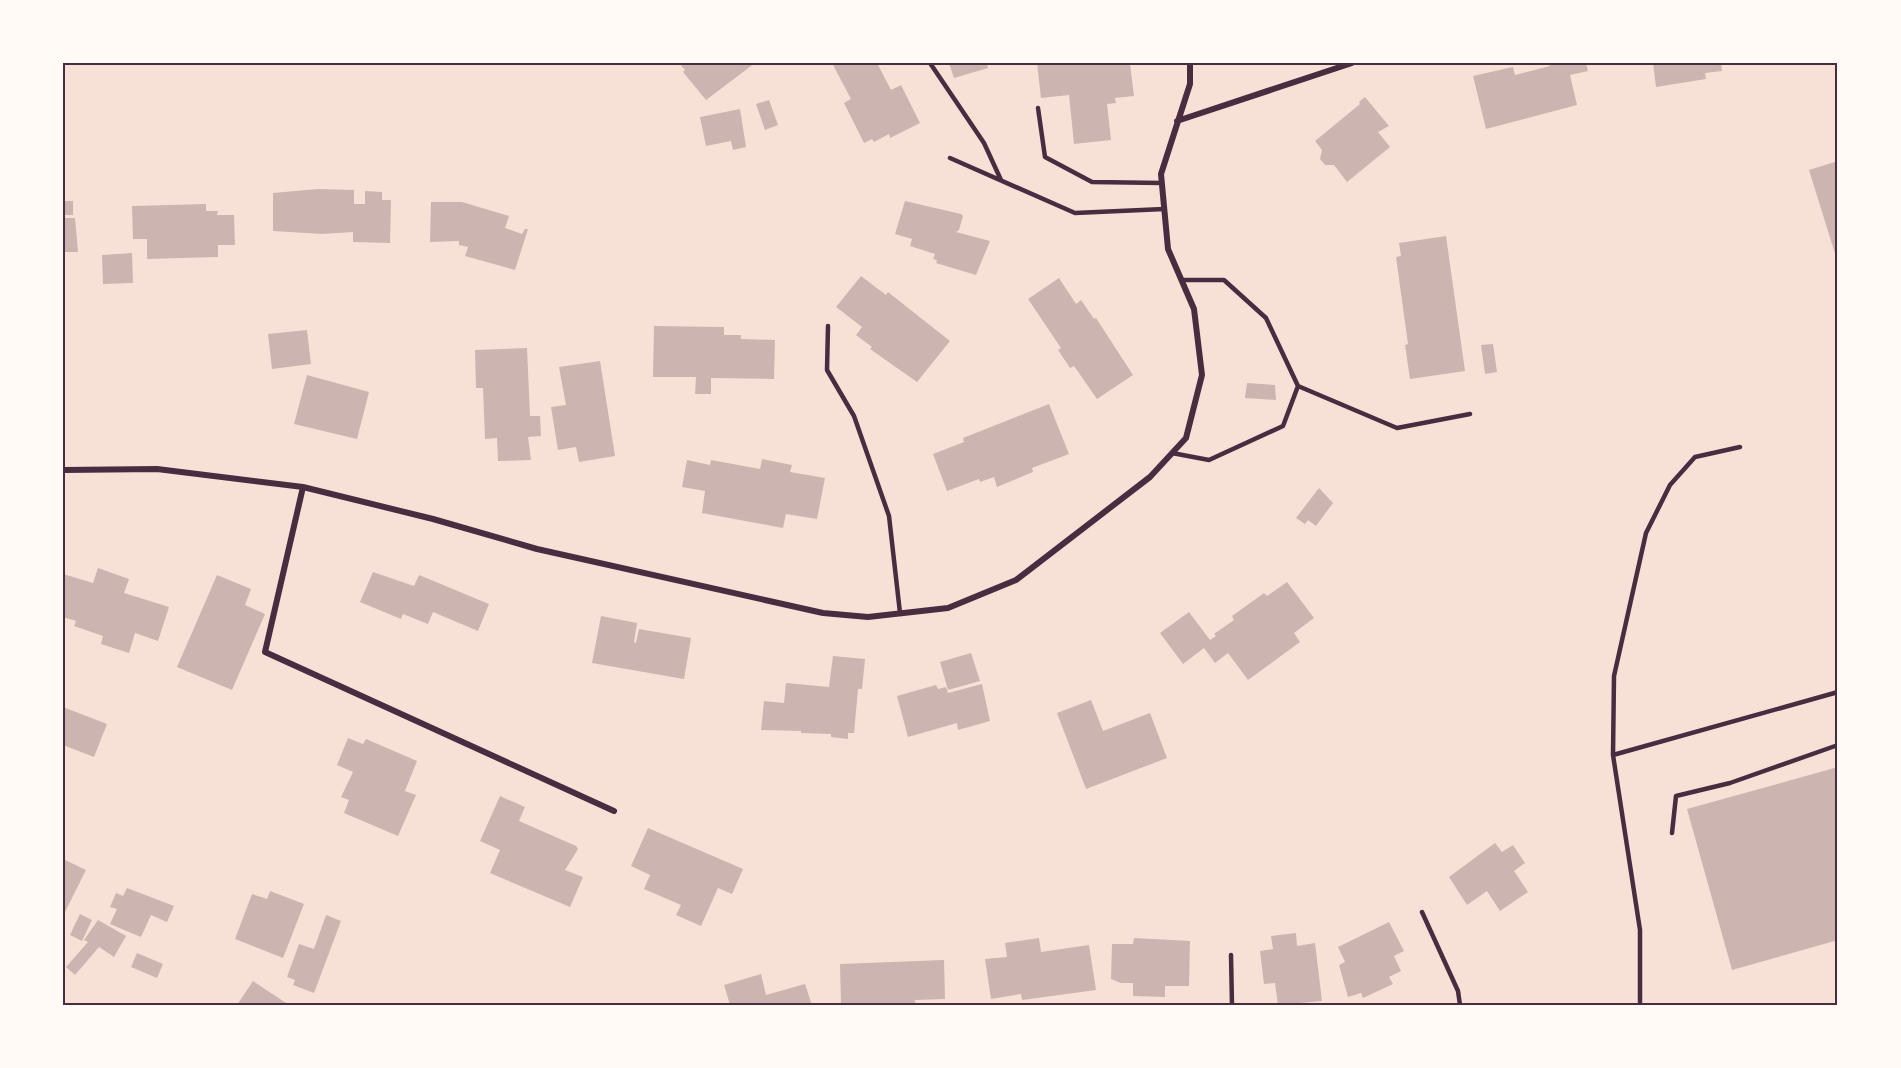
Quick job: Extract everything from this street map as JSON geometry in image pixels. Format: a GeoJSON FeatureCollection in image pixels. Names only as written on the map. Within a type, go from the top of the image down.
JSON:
{"type":"FeatureCollection","features":[{"type":"Feature","properties":{"kind":"street"},"geometry":{"type":"LineString","coordinates":[[63,470],[157,469],[303,487],[434,519],[537,549],[823,613],[868,617],[948,608],[1016,580],[1150,477],[1186,438],[1202,375],[1194,309],[1168,249],[1161,174],[1190,84],[1190,63]]}},
{"type":"Feature","properties":{"kind":"street"},"geometry":{"type":"LineString","coordinates":[[1177,121],[1352,63]]}},
{"type":"Feature","properties":{"kind":"street"},"geometry":{"type":"LineString","coordinates":[[303,487],[265,651],[614,810]]}},
{"type":"Feature","properties":{"kind":"lane"},"geometry":{"type":"LineString","coordinates":[[930,63],[984,142],[1001,180]]}},
{"type":"Feature","properties":{"kind":"lane"},"geometry":{"type":"LineString","coordinates":[[1038,108],[1045,157],[1092,182],[1162,183]]}},
{"type":"Feature","properties":{"kind":"lane"},"geometry":{"type":"LineString","coordinates":[[950,158],[1075,213],[1164,209]]}},
{"type":"Feature","properties":{"kind":"lane"},"geometry":{"type":"LineString","coordinates":[[1181,280],[1224,280],[1266,318],[1298,386],[1397,428],[1470,414]]}},
{"type":"Feature","properties":{"kind":"lane"},"geometry":{"type":"LineString","coordinates":[[828,326],[827,369],[854,416],[889,516],[900,613]]}},
{"type":"Feature","properties":{"kind":"lane"},"geometry":{"type":"LineString","coordinates":[[1172,453],[1209,460],[1283,426],[1298,386]]}},
{"type":"Feature","properties":{"kind":"lane"},"geometry":{"type":"LineString","coordinates":[[1640,1005],[1640,930],[1612,755],[1614,676],[1646,533],[1670,485],[1695,457],[1740,447]]}},
{"type":"Feature","properties":{"kind":"lane"},"geometry":{"type":"LineString","coordinates":[[1612,755],[1838,692]]}},
{"type":"Feature","properties":{"kind":"lane"},"geometry":{"type":"LineString","coordinates":[[1672,833],[1676,796],[1730,783],[1838,745]]}},
{"type":"Feature","properties":{"kind":"lane"},"geometry":{"type":"LineString","coordinates":[[1422,912],[1458,991],[1460,1005]]}},
{"type":"Feature","properties":{"kind":"lane"},"geometry":{"type":"LineString","coordinates":[[1232,955],[1232,1005]]}},
{"type":"Feature","properties":{"kind":"building"},"geometry":{"type":"Polygon","coordinates":[[[679,63],[755,63],[706,100],[683,72],[685,70],[679,63]]]}},
{"type":"Feature","properties":{"kind":"building"},"geometry":{"type":"Polygon","coordinates":[[[832,63],[877,63],[891,90],[901,85],[920,123],[890,138],[889,134],[874,142],[872,139],[864,143],[844,103],[851,99],[832,63]]]}},
{"type":"Feature","properties":{"kind":"building"},"geometry":{"type":"Polygon","coordinates":[[[949,63],[987,63],[988,68],[954,78],[949,63]]]}},
{"type":"Feature","properties":{"kind":"building"},"geometry":{"type":"Polygon","coordinates":[[[1037,63],[1130,63],[1134,96],[1115,98],[1116,103],[1107,104],[1111,140],[1074,144],[1069,95],[1041,98],[1037,63]]]}},
{"type":"Feature","properties":{"kind":"building"},"geometry":{"type":"Polygon","coordinates":[[[1549,63],[1586,63],[1588,71],[1570,75],[1577,105],[1486,129],[1473,76],[1513,67],[1515,75],[1550,66],[1549,63]]]}},
{"type":"Feature","properties":{"kind":"building"},"geometry":{"type":"Polygon","coordinates":[[[1653,63],[1721,63],[1722,71],[1705,73],[1706,79],[1656,87],[1653,63]]]}},
{"type":"Feature","properties":{"kind":"building"},"geometry":{"type":"Polygon","coordinates":[[[1365,97],[1389,126],[1378,132],[1390,147],[1347,182],[1334,165],[1325,165],[1320,159],[1322,150],[1315,141],[1360,104],[1359,102],[1365,97]]]}},
{"type":"Feature","properties":{"kind":"building"},"geometry":{"type":"Polygon","coordinates":[[[769,100],[778,125],[765,130],[756,104],[769,100]]]}},
{"type":"Feature","properties":{"kind":"building"},"geometry":{"type":"Polygon","coordinates":[[[740,109],[746,147],[733,150],[731,141],[706,146],[700,117],[740,109]]]}},
{"type":"Feature","properties":{"kind":"building"},"geometry":{"type":"Polygon","coordinates":[[[1838,161],[1838,260],[1837,260],[1809,170],[1838,161]]]}},
{"type":"Feature","properties":{"kind":"building"},"geometry":{"type":"Polygon","coordinates":[[[318,189],[354,190],[354,204],[365,204],[365,191],[382,192],[382,200],[391,200],[390,243],[353,242],[353,232],[322,234],[273,231],[273,193],[318,189]]]}},
{"type":"Feature","properties":{"kind":"building"},"geometry":{"type":"Polygon","coordinates":[[[63,201],[73,201],[73,215],[63,215],[63,201]]]}},
{"type":"Feature","properties":{"kind":"building"},"geometry":{"type":"Polygon","coordinates":[[[905,201],[961,214],[963,216],[959,230],[956,232],[990,241],[976,275],[936,263],[937,260],[933,259],[935,254],[910,246],[912,239],[895,234],[905,201]]]}},
{"type":"Feature","properties":{"kind":"building"},"geometry":{"type":"Polygon","coordinates":[[[431,202],[462,202],[509,216],[505,228],[522,234],[525,229],[528,229],[515,270],[465,256],[468,247],[459,245],[459,241],[430,242],[431,202]]]}},
{"type":"Feature","properties":{"kind":"building"},"geometry":{"type":"Polygon","coordinates":[[[206,204],[206,211],[218,211],[217,215],[234,215],[235,245],[218,245],[218,257],[147,259],[147,239],[133,239],[132,206],[206,204]]]}},
{"type":"Feature","properties":{"kind":"building"},"geometry":{"type":"Polygon","coordinates":[[[63,218],[75,218],[78,252],[63,252],[63,218]]]}},
{"type":"Feature","properties":{"kind":"building"},"geometry":{"type":"Polygon","coordinates":[[[1446,236],[1465,371],[1410,379],[1405,345],[1408,344],[1396,257],[1401,256],[1399,243],[1446,236]]]}},
{"type":"Feature","properties":{"kind":"building"},"geometry":{"type":"Polygon","coordinates":[[[132,253],[133,283],[103,284],[102,255],[132,253]]]}},
{"type":"Feature","properties":{"kind":"building"},"geometry":{"type":"Polygon","coordinates":[[[861,276],[886,295],[888,292],[950,341],[917,382],[870,349],[872,347],[856,335],[862,327],[836,307],[861,276]]]}},
{"type":"Feature","properties":{"kind":"building"},"geometry":{"type":"Polygon","coordinates":[[[1059,278],[1076,304],[1081,300],[1094,319],[1096,318],[1133,375],[1097,399],[1074,366],[1070,368],[1058,350],[1061,348],[1028,299],[1059,278]]]}},
{"type":"Feature","properties":{"kind":"building"},"geometry":{"type":"Polygon","coordinates":[[[654,326],[724,327],[724,335],[741,335],[741,339],[775,340],[774,379],[711,378],[711,394],[695,394],[696,377],[653,377],[654,326]]]}},
{"type":"Feature","properties":{"kind":"building"},"geometry":{"type":"Polygon","coordinates":[[[307,330],[311,364],[272,369],[268,334],[307,330]]]}},
{"type":"Feature","properties":{"kind":"building"},"geometry":{"type":"Polygon","coordinates":[[[1493,344],[1497,372],[1485,374],[1481,345],[1493,344]]]}},
{"type":"Feature","properties":{"kind":"building"},"geometry":{"type":"Polygon","coordinates":[[[527,348],[530,416],[540,416],[541,436],[528,437],[531,460],[498,461],[497,438],[485,439],[483,388],[476,388],[475,350],[527,348]]]}},
{"type":"Feature","properties":{"kind":"building"},"geometry":{"type":"Polygon","coordinates":[[[600,361],[615,456],[579,462],[576,447],[558,450],[551,407],[566,405],[559,367],[600,361]]]}},
{"type":"Feature","properties":{"kind":"building"},"geometry":{"type":"Polygon","coordinates":[[[307,375],[369,392],[357,439],[294,424],[307,375]]]}},
{"type":"Feature","properties":{"kind":"building"},"geometry":{"type":"Polygon","coordinates":[[[1247,383],[1275,385],[1276,400],[1245,398],[1247,383]]]}},
{"type":"Feature","properties":{"kind":"building"},"geometry":{"type":"Polygon","coordinates":[[[1049,404],[1069,454],[1032,468],[1033,472],[997,487],[994,477],[980,482],[979,479],[947,491],[933,454],[964,442],[963,438],[1049,404]]]}},
{"type":"Feature","properties":{"kind":"building"},"geometry":{"type":"Polygon","coordinates":[[[762,459],[792,465],[790,472],[825,478],[817,519],[786,514],[783,528],[702,513],[705,491],[682,487],[687,460],[710,465],[711,460],[760,469],[762,459]]]}},
{"type":"Feature","properties":{"kind":"building"},"geometry":{"type":"Polygon","coordinates":[[[1319,488],[1333,503],[1316,526],[1308,520],[1305,524],[1296,518],[1319,488]]]}},
{"type":"Feature","properties":{"kind":"building"},"geometry":{"type":"Polygon","coordinates":[[[98,568],[129,579],[124,593],[169,607],[158,641],[135,633],[129,653],[101,644],[103,636],[74,626],[76,621],[63,617],[63,574],[93,583],[98,568]]]}},
{"type":"Feature","properties":{"kind":"building"},"geometry":{"type":"Polygon","coordinates":[[[373,572],[414,586],[419,575],[489,604],[478,631],[433,612],[428,624],[403,614],[401,619],[360,602],[373,572]]]}},
{"type":"Feature","properties":{"kind":"building"},"geometry":{"type":"Polygon","coordinates":[[[217,575],[251,589],[245,605],[265,614],[232,690],[177,667],[217,575]]]}},
{"type":"Feature","properties":{"kind":"building"},"geometry":{"type":"Polygon","coordinates":[[[1287,582],[1314,618],[1294,633],[1300,642],[1248,680],[1228,653],[1215,663],[1204,648],[1183,664],[1160,633],[1189,612],[1210,640],[1216,636],[1214,634],[1234,620],[1232,616],[1264,593],[1267,596],[1287,582]]]}},
{"type":"Feature","properties":{"kind":"building"},"geometry":{"type":"Polygon","coordinates":[[[601,616],[637,623],[634,642],[636,643],[639,629],[691,638],[684,679],[592,663],[601,616]]]}},
{"type":"Feature","properties":{"kind":"building"},"geometry":{"type":"Polygon","coordinates":[[[971,653],[980,681],[948,690],[940,662],[971,653]]]}},
{"type":"Feature","properties":{"kind":"building"},"geometry":{"type":"Polygon","coordinates":[[[833,656],[865,659],[862,689],[858,689],[854,733],[848,733],[848,739],[831,737],[831,734],[761,730],[764,701],[784,703],[786,683],[829,687],[833,656]]]}},
{"type":"Feature","properties":{"kind":"building"},"geometry":{"type":"Polygon","coordinates":[[[982,684],[990,721],[958,730],[957,723],[908,737],[897,696],[936,685],[938,689],[946,687],[948,693],[982,684]]]}},
{"type":"Feature","properties":{"kind":"building"},"geometry":{"type":"Polygon","coordinates":[[[1091,700],[1103,731],[1150,713],[1167,758],[1086,789],[1057,713],[1091,700]]]}},
{"type":"Feature","properties":{"kind":"building"},"geometry":{"type":"Polygon","coordinates":[[[63,707],[107,724],[94,757],[63,745],[63,707]]]}},
{"type":"Feature","properties":{"kind":"building"},"geometry":{"type":"Polygon","coordinates":[[[348,738],[363,744],[366,739],[417,761],[405,791],[416,795],[398,836],[344,813],[349,800],[341,797],[353,772],[337,765],[348,738]]]}},
{"type":"Feature","properties":{"kind":"building"},"geometry":{"type":"Polygon","coordinates":[[[1838,767],[1838,940],[1732,970],[1687,809],[1838,767]]]}},
{"type":"Feature","properties":{"kind":"building"},"geometry":{"type":"Polygon","coordinates":[[[500,796],[525,807],[519,821],[576,846],[578,849],[565,870],[583,877],[570,907],[490,873],[500,850],[480,841],[500,796]]]}},
{"type":"Feature","properties":{"kind":"building"},"geometry":{"type":"Polygon","coordinates":[[[648,828],[743,869],[732,894],[718,888],[701,926],[676,915],[681,905],[644,889],[650,875],[631,866],[648,828]]]}},
{"type":"Feature","properties":{"kind":"building"},"geometry":{"type":"Polygon","coordinates":[[[1495,843],[1502,852],[1513,845],[1525,863],[1514,871],[1528,892],[1500,911],[1487,891],[1467,905],[1449,877],[1495,843]]]}},
{"type":"Feature","properties":{"kind":"building"},"geometry":{"type":"Polygon","coordinates":[[[63,859],[86,870],[63,916],[63,859]]]}},
{"type":"Feature","properties":{"kind":"building"},"geometry":{"type":"Polygon","coordinates":[[[127,888],[174,906],[167,922],[151,915],[141,937],[110,924],[117,909],[110,907],[116,893],[123,896],[127,888]]]}},
{"type":"Feature","properties":{"kind":"building"},"geometry":{"type":"Polygon","coordinates":[[[270,891],[304,904],[283,958],[235,939],[252,894],[267,899],[270,891]]]}},
{"type":"Feature","properties":{"kind":"building"},"geometry":{"type":"Polygon","coordinates":[[[80,914],[92,920],[82,941],[70,935],[80,914]]]}},
{"type":"Feature","properties":{"kind":"building"},"geometry":{"type":"Polygon","coordinates":[[[326,915],[341,921],[314,993],[293,985],[295,980],[287,977],[299,944],[314,949],[326,915]]]}},
{"type":"Feature","properties":{"kind":"building"},"geometry":{"type":"Polygon","coordinates":[[[98,920],[126,936],[114,957],[99,947],[75,975],[66,967],[88,942],[84,940],[98,920]]]}},
{"type":"Feature","properties":{"kind":"building"},"geometry":{"type":"Polygon","coordinates":[[[1389,922],[1404,951],[1394,956],[1401,971],[1389,977],[1393,984],[1363,998],[1361,993],[1348,997],[1339,965],[1345,962],[1338,947],[1389,922]]]}},
{"type":"Feature","properties":{"kind":"building"},"geometry":{"type":"Polygon","coordinates":[[[1296,933],[1297,946],[1315,943],[1322,1001],[1278,1005],[1275,983],[1264,984],[1260,951],[1273,949],[1271,936],[1296,933]]]}},
{"type":"Feature","properties":{"kind":"building"},"geometry":{"type":"Polygon","coordinates":[[[1039,938],[1041,952],[1089,945],[1096,990],[1022,1000],[1021,994],[991,999],[985,959],[1007,957],[1005,943],[1039,938]]]}},
{"type":"Feature","properties":{"kind":"building"},"geometry":{"type":"Polygon","coordinates":[[[1134,938],[1190,941],[1189,986],[1165,986],[1165,997],[1133,996],[1133,983],[1121,983],[1111,979],[1112,944],[1133,944],[1134,938]]]}},
{"type":"Feature","properties":{"kind":"building"},"geometry":{"type":"Polygon","coordinates":[[[137,953],[163,964],[157,978],[131,967],[137,953]]]}},
{"type":"Feature","properties":{"kind":"building"},"geometry":{"type":"Polygon","coordinates":[[[944,960],[945,999],[915,1000],[916,1005],[841,1005],[840,964],[944,960]]]}},
{"type":"Feature","properties":{"kind":"building"},"geometry":{"type":"Polygon","coordinates":[[[761,974],[766,995],[805,984],[812,1005],[730,1005],[724,985],[761,974]]]}},
{"type":"Feature","properties":{"kind":"building"},"geometry":{"type":"Polygon","coordinates":[[[253,981],[286,1003],[284,1005],[237,1005],[253,981]]]}}]}
